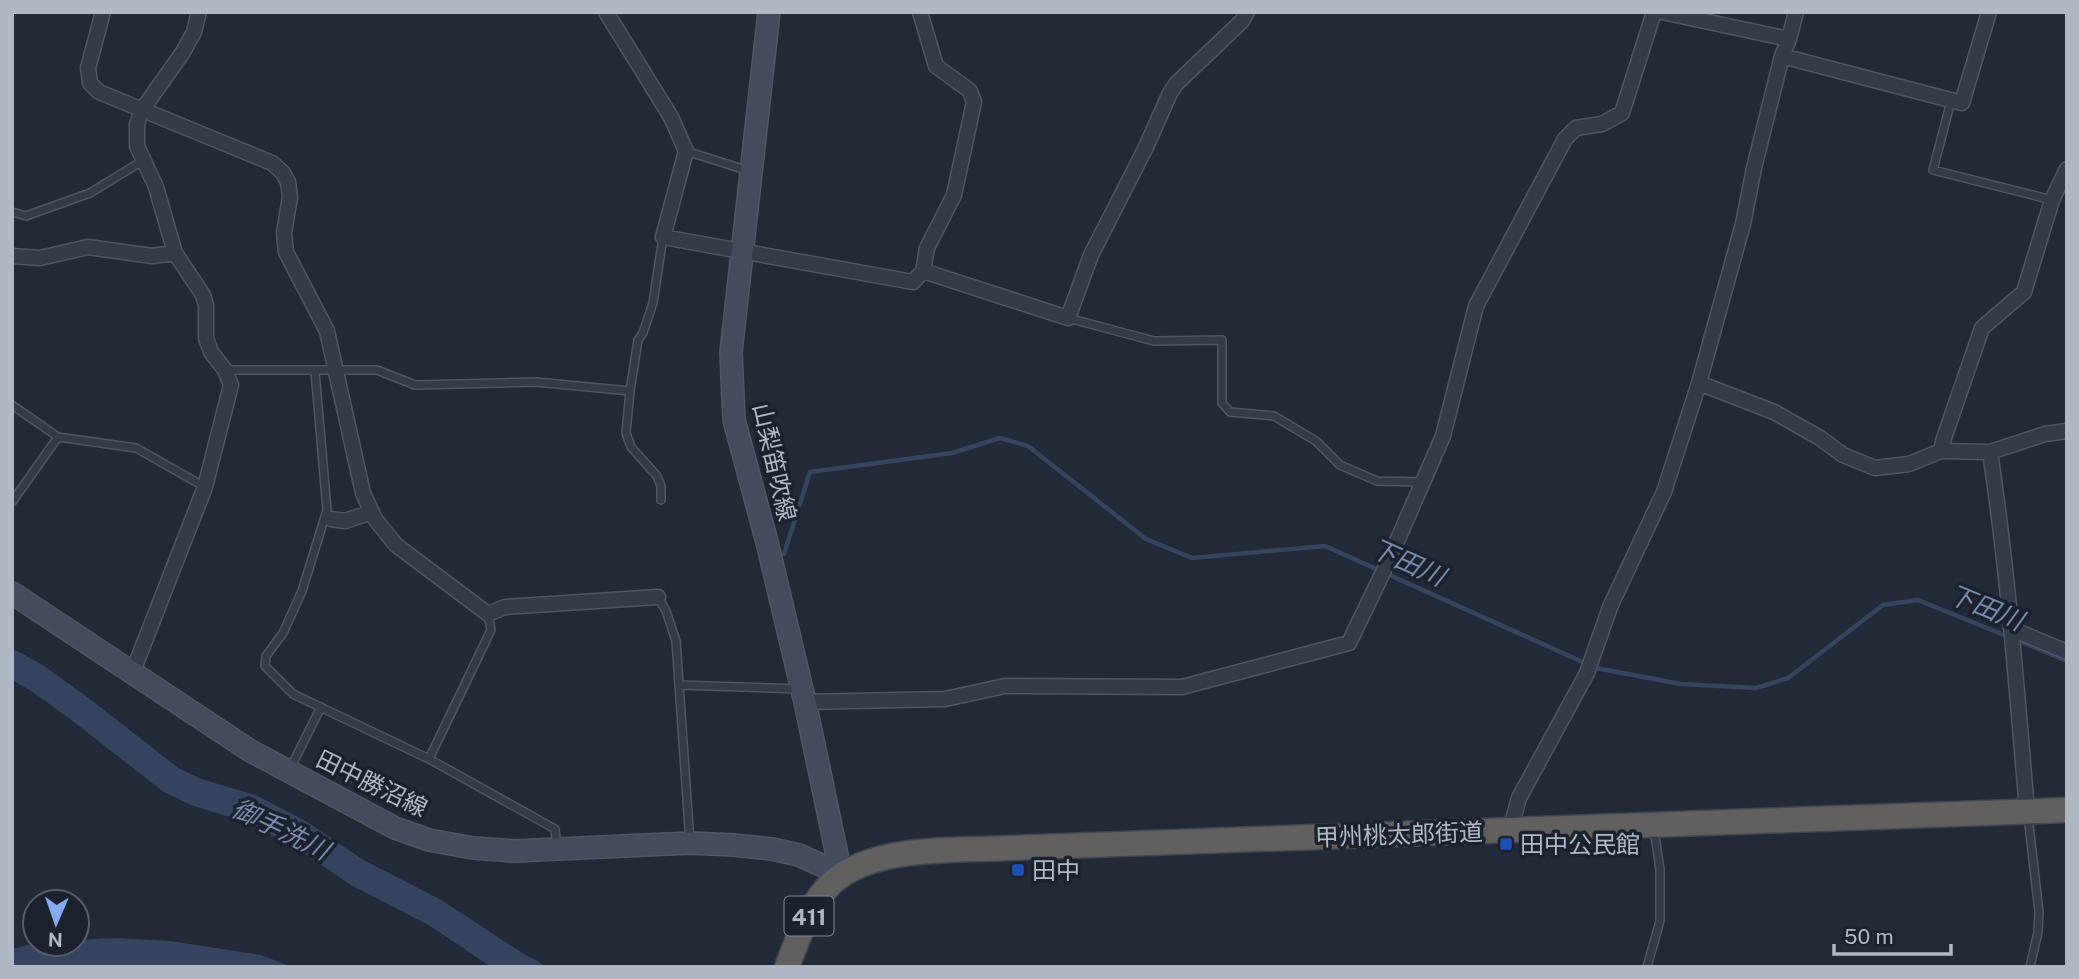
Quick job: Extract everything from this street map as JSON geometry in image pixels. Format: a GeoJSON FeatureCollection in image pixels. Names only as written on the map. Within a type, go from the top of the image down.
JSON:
{"type":"FeatureCollection","features":[{"type":"Feature","properties":{"kind":"highway","name":"甲州桃太郎街道"},"geometry":{"type":"LineString","coordinates":[[794,966],[808,916],[824,891],[841,874],[866,863],[931,851],[2067,810]]}},
{"type":"Feature","properties":{"kind":"main road","name":"山梨笛吹線"},"geometry":{"type":"LineString","coordinates":[[769,12],[731,352],[734,420],[767,542],[841,874]]}},
{"type":"Feature","properties":{"kind":"main road","name":"田中勝沼線"},"geometry":{"type":"LineString","coordinates":[[12,593],[249,750],[395,828],[429,840],[473,848],[515,851],[690,843],[733,845],[799,855],[841,874]]}},
{"type":"Feature","properties":{"kind":"street"},"geometry":{"type":"LineString","coordinates":[[103,12],[88,68],[90,83],[99,92],[272,163],[288,182],[290,197],[284,233],[286,252],[327,331],[363,493],[374,519],[396,545],[488,614],[505,607],[658,597]]}},
{"type":"Feature","properties":{"kind":"street"},"geometry":{"type":"LineString","coordinates":[[132,674],[205,487],[231,386],[206,338],[206,305],[203,295],[175,253],[156,187],[137,146],[137,124],[142,110],[183,52],[194,32],[199,12]]}},
{"type":"Feature","properties":{"kind":"street"},"geometry":{"type":"LineString","coordinates":[[606,12],[671,117],[686,152],[663,237],[913,282],[923,271],[927,248],[954,195],[974,102],[970,91],[936,66],[920,12]]}},
{"type":"Feature","properties":{"kind":"street"},"geometry":{"type":"LineString","coordinates":[[923,271],[1068,318],[1091,255],[1170,93],[1177,83],[1242,21],[1247,12]]}},
{"type":"Feature","properties":{"kind":"street"},"geometry":{"type":"LineString","coordinates":[[803,696],[945,699],[1006,686],[1182,687],[1349,643],[1443,436],[1476,306],[1565,139],[1576,128],[1602,124],[1622,113],[1654,12]]}},
{"type":"Feature","properties":{"kind":"street"},"geometry":{"type":"LineString","coordinates":[[1662,12],[1789,39]]}},
{"type":"Feature","properties":{"kind":"street"},"geometry":{"type":"LineString","coordinates":[[1510,830],[1519,798],[1587,673],[1610,607],[1664,492],[1699,383],[1743,224],[1782,56],[1796,12]]}},
{"type":"Feature","properties":{"kind":"street"},"geometry":{"type":"LineString","coordinates":[[1782,56],[1962,103],[1989,12]]}},
{"type":"Feature","properties":{"kind":"street"},"geometry":{"type":"LineString","coordinates":[[1941,451],[1982,328],[2024,292],[2052,200],[2065,175]]}},
{"type":"Feature","properties":{"kind":"street"},"geometry":{"type":"LineString","coordinates":[[12,257],[40,258],[88,247],[152,256],[175,253]]}},
{"type":"Feature","properties":{"kind":"street"},"geometry":{"type":"LineString","coordinates":[[1699,383],[1774,412],[1820,438],[1843,455],[1875,468],[1909,464],[1941,451],[1990,452],[2045,434],[2067,431]]}},
{"type":"Feature","properties":{"kind":"street"},"geometry":{"type":"LineString","coordinates":[[1990,452],[2012,631],[2028,811]]}},
{"type":"Feature","properties":{"kind":"street"},"geometry":{"type":"LineString","coordinates":[[328,518],[345,521],[372,512]]}},
{"type":"Feature","properties":{"kind":"street"},"geometry":{"type":"LineString","coordinates":[[2012,631],[2067,652]]}},
{"type":"Feature","properties":{"kind":"lane"},"geometry":{"type":"LineString","coordinates":[[1951,101],[1933,170],[2052,200]]}},
{"type":"Feature","properties":{"kind":"lane"},"geometry":{"type":"LineString","coordinates":[[686,152],[751,172]]}},
{"type":"Feature","properties":{"kind":"lane"},"geometry":{"type":"LineString","coordinates":[[12,212],[26,216],[90,193],[145,160]]}},
{"type":"Feature","properties":{"kind":"lane"},"geometry":{"type":"LineString","coordinates":[[661,500],[661,486],[657,476],[631,447],[626,433],[638,340],[653,303],[663,237]]}},
{"type":"Feature","properties":{"kind":"lane"},"geometry":{"type":"LineString","coordinates":[[1068,318],[1154,341],[1222,340],[1223,403],[1230,412],[1274,416],[1316,441],[1340,465],[1377,481],[1423,481]]}},
{"type":"Feature","properties":{"kind":"lane"},"geometry":{"type":"LineString","coordinates":[[225,370],[377,370],[415,385],[536,382],[630,391]]}},
{"type":"Feature","properties":{"kind":"lane"},"geometry":{"type":"LineString","coordinates":[[315,371],[328,518],[302,591],[283,633],[266,656],[265,666],[293,694],[429,759],[555,830],[557,849]]}},
{"type":"Feature","properties":{"kind":"lane"},"geometry":{"type":"LineString","coordinates":[[12,405],[58,437],[136,448],[205,487]]}},
{"type":"Feature","properties":{"kind":"lane"},"geometry":{"type":"LineString","coordinates":[[12,502],[58,437]]}},
{"type":"Feature","properties":{"kind":"lane"},"geometry":{"type":"LineString","coordinates":[[658,597],[666,611],[676,641],[690,843]]}},
{"type":"Feature","properties":{"kind":"lane"},"geometry":{"type":"LineString","coordinates":[[429,759],[491,630],[488,614]]}},
{"type":"Feature","properties":{"kind":"lane"},"geometry":{"type":"LineString","coordinates":[[679,685],[803,696]]}},
{"type":"Feature","properties":{"kind":"lane"},"geometry":{"type":"LineString","coordinates":[[289,771],[321,707]]}},
{"type":"Feature","properties":{"kind":"lane"},"geometry":{"type":"LineString","coordinates":[[2028,811],[2039,912],[2038,932],[2030,967]]}},
{"type":"Feature","properties":{"kind":"lane"},"geometry":{"type":"LineString","coordinates":[[1647,967],[1660,921],[1660,869],[1654,825]]}},
{"type":"Feature","properties":{"kind":"water"},"geometry":{"type":"Polygon","coordinates":[[[434,912],[538,961],[545,967],[491,967],[467,951],[434,912]]]}},
{"type":"Feature","properties":{"kind":"water"},"geometry":{"type":"Polygon","coordinates":[[[91,939],[170,941],[261,955],[292,967],[12,967],[12,949],[21,947],[21,958],[91,958],[91,939]]]}},
{"type":"Feature","properties":{"kind":"waterway","name":"下田川"},"geometry":{"type":"LineString","coordinates":[[784,554],[810,472],[952,453],[1000,438],[1028,446],[1146,539],[1192,558],[1325,546],[1596,668],[1681,684],[1756,688],[1788,678],[1883,605],[1918,600],[2009,637]]}},
{"type":"Feature","properties":{"kind":"waterway","name":"下田川"},"geometry":{"type":"LineString","coordinates":[[2017,640],[2067,661]]}},
{"type":"Feature","properties":{"kind":"waterway","name":"御手洗川"},"geometry":{"type":"LineString","coordinates":[[12,664],[37,678],[80,709],[171,780],[196,792],[252,809],[300,834],[358,873],[434,912],[518,967]]}},
{"type":"Feature","properties":{"kind":"place","name":"田中公民館"},"geometry":{"type":"Point","coordinates":[1506,844]}},
{"type":"Feature","properties":{"kind":"place","name":"田中"},"geometry":{"type":"Point","coordinates":[1018,870]}}]}
